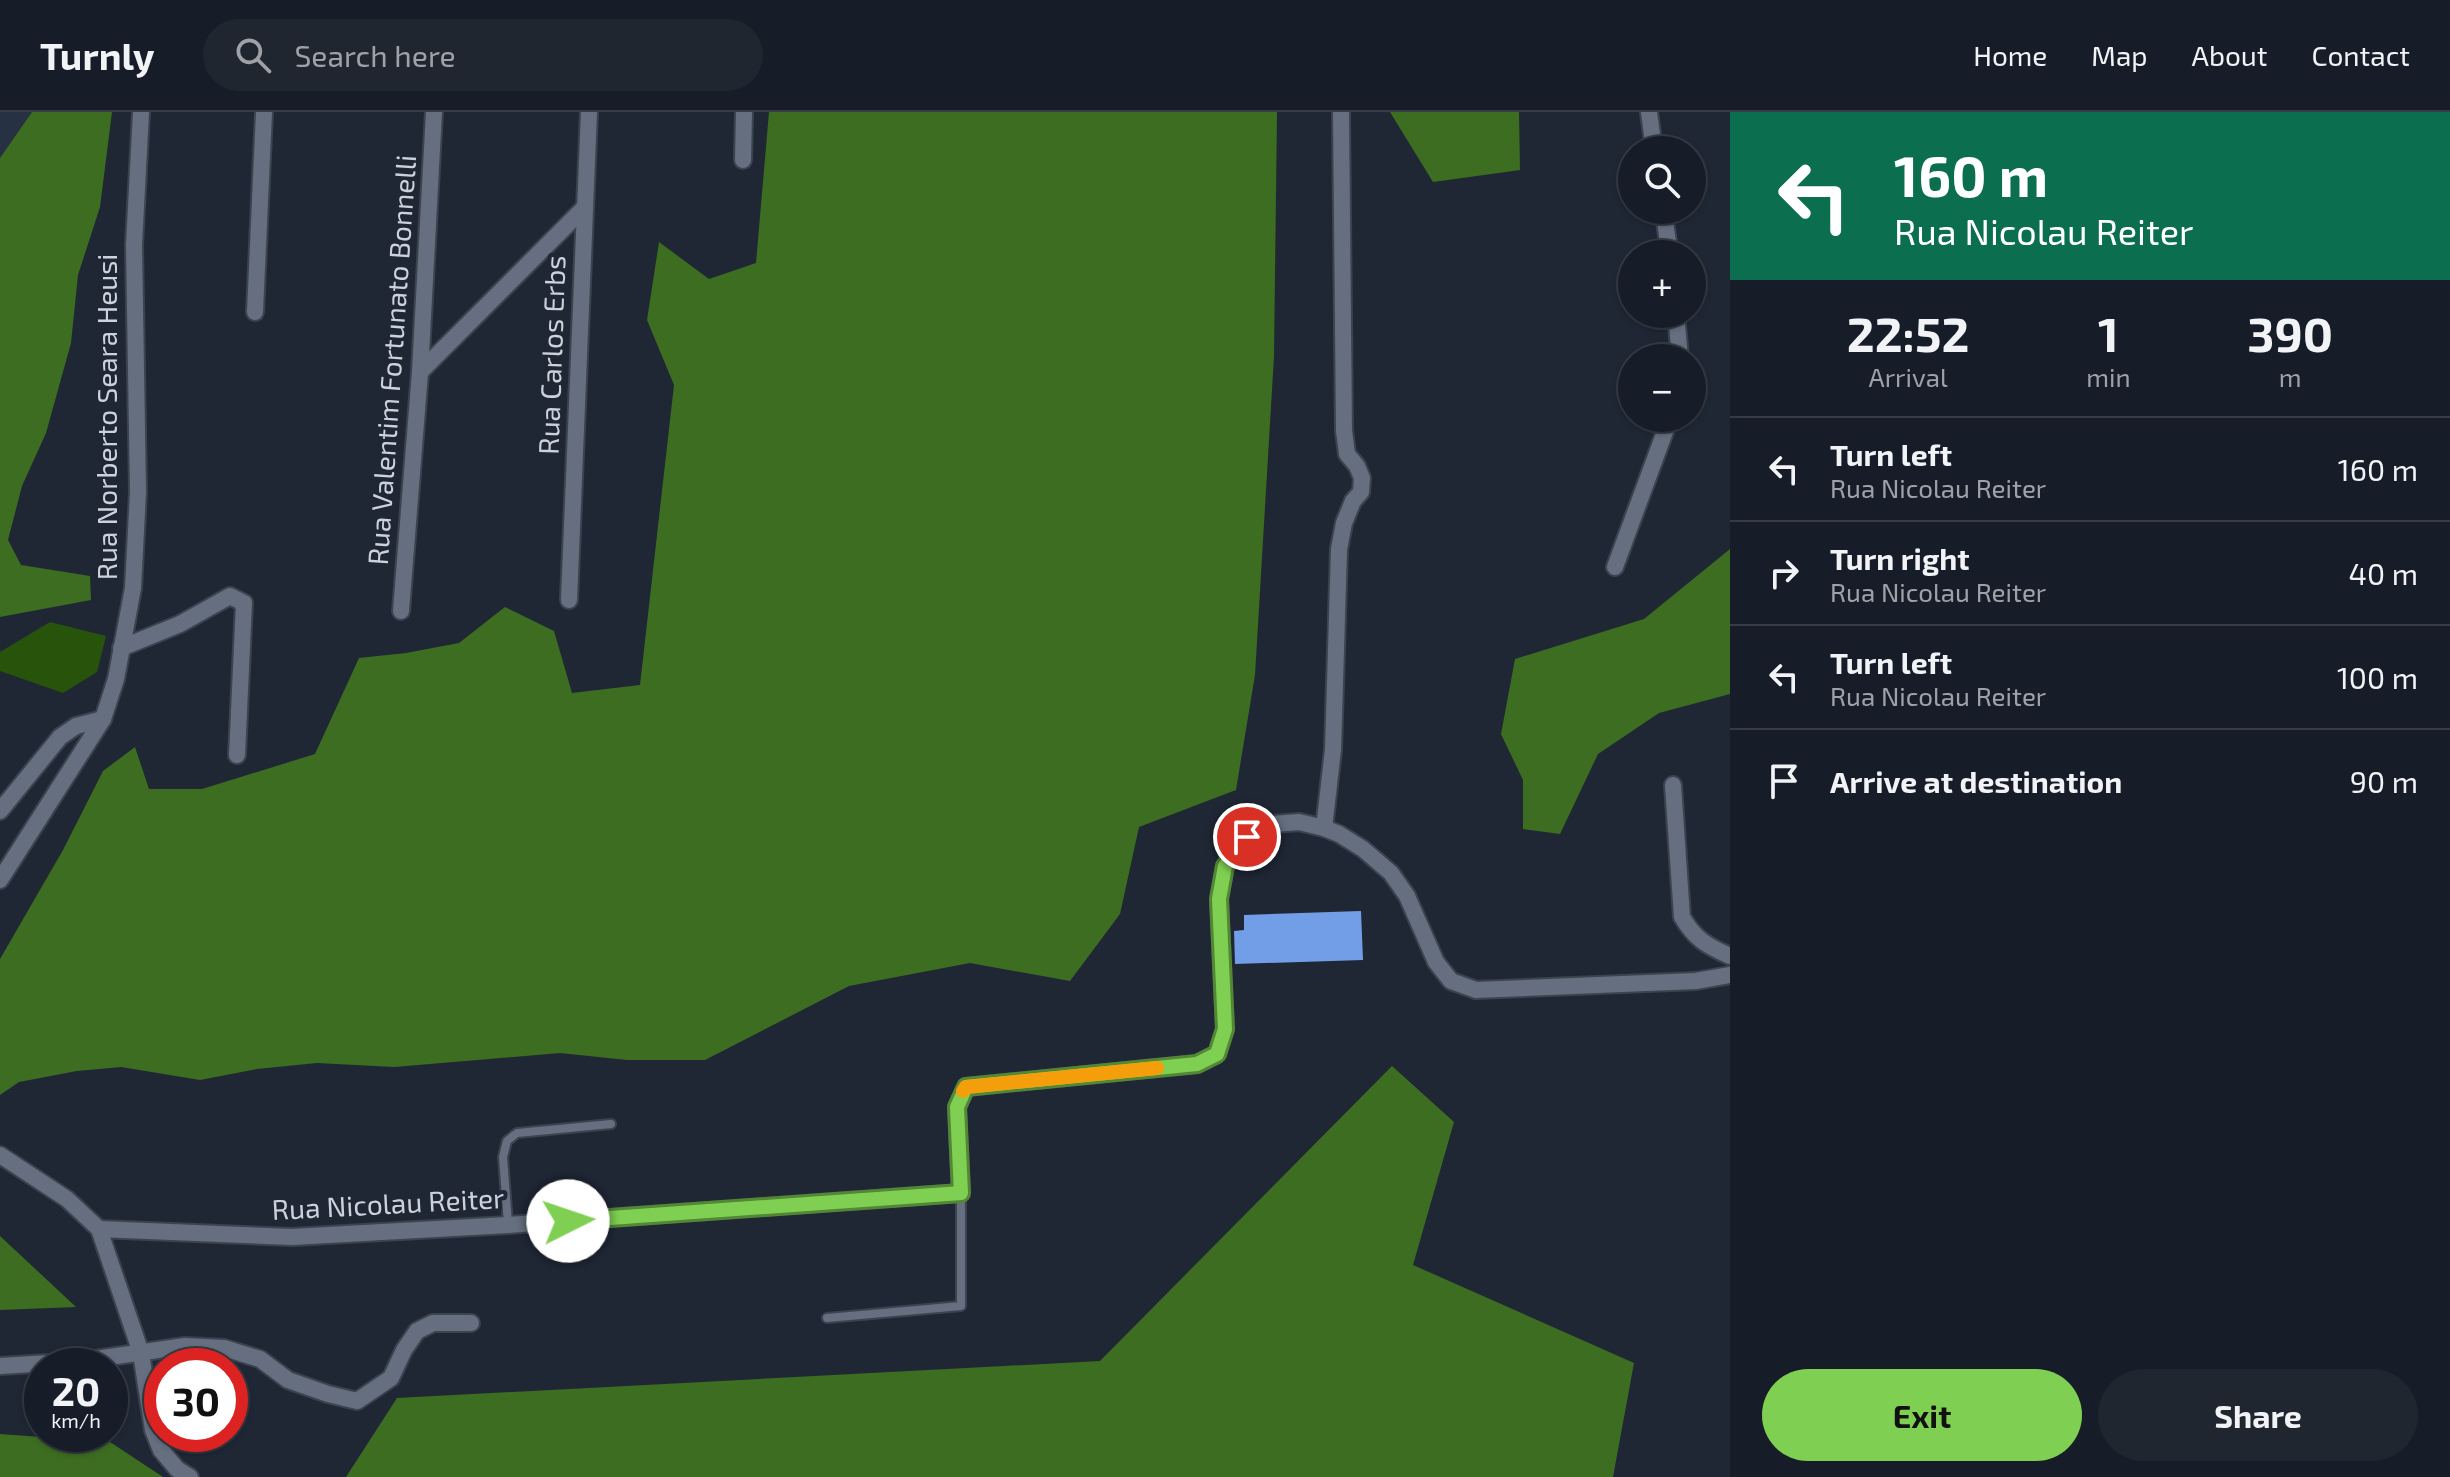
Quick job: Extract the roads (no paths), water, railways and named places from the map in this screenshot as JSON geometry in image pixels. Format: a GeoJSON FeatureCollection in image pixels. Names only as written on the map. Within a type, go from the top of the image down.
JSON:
{"type":"FeatureCollection","features":[{"type":"Feature","properties":{"kind":"street","name":"Rua Norberto Seara Heusi"},"geometry":{"type":"LineString","coordinates":[[0,880],[103,719],[116,679],[133,588],[137,545],[134,245],[141,112]]}},
{"type":"Feature","properties":{"kind":"street"},"geometry":{"type":"LineString","coordinates":[[255,312],[264,112]]}},
{"type":"Feature","properties":{"kind":"street","name":"Rua Valentim Fortunato Bonnelli"},"geometry":{"type":"LineString","coordinates":[[401,611],[420,372],[434,112]]}},
{"type":"Feature","properties":{"kind":"street","name":"Rua Carlos Erbs"},"geometry":{"type":"LineString","coordinates":[[569,600],[589,112]]}},
{"type":"Feature","properties":{"kind":"street"},"geometry":{"type":"LineString","coordinates":[[743,160],[744,112]]}},
{"type":"Feature","properties":{"kind":"street"},"geometry":{"type":"LineString","coordinates":[[1324,828],[1333,750],[1339,549],[1344,523],[1353,501],[1361,492],[1362,478],[1347,454],[1344,431],[1341,112]]}},
{"type":"Feature","properties":{"kind":"street"},"geometry":{"type":"LineString","coordinates":[[1649,112],[1652,136]]}},
{"type":"Feature","properties":{"kind":"street"},"geometry":{"type":"LineString","coordinates":[[420,372],[583,209]]}},
{"type":"Feature","properties":{"kind":"street"},"geometry":{"type":"LineString","coordinates":[[1615,567],[1665,432]]}},
{"type":"Feature","properties":{"kind":"street"},"geometry":{"type":"LineString","coordinates":[[121,648],[180,624],[230,596],[244,603],[237,755]]}},
{"type":"Feature","properties":{"kind":"street"},"geometry":{"type":"LineString","coordinates":[[0,811],[60,737],[76,726],[103,719]]}},
{"type":"Feature","properties":{"kind":"street"},"geometry":{"type":"LineString","coordinates":[[1673,785],[1682,917],[1692,934],[1730,956]]}},
{"type":"Feature","properties":{"kind":"street"},"geometry":{"type":"LineString","coordinates":[[961,1193],[957,1107],[966,1087],[1197,1064],[1217,1054],[1225,1029],[1219,899],[1225,866],[1247,837],[1273,824],[1299,822],[1324,828],[1363,849],[1391,873],[1407,896],[1436,962],[1451,981],[1476,990],[1696,981],[1730,975]]}},
{"type":"Feature","properties":{"kind":"street"},"geometry":{"type":"LineString","coordinates":[[0,1155],[67,1199],[99,1229],[141,1353],[153,1430],[161,1450],[177,1469],[190,1477]]}},
{"type":"Feature","properties":{"kind":"street","name":"Rua Nicolau Reiter"},"geometry":{"type":"LineString","coordinates":[[99,1229],[292,1237],[961,1193]]}},
{"type":"Feature","properties":{"kind":"street"},"geometry":{"type":"LineString","coordinates":[[0,1366],[82,1361],[185,1346],[224,1348],[260,1359],[288,1380],[357,1401],[391,1378],[417,1331],[433,1323],[471,1323]]}},
{"type":"Feature","properties":{"kind":"lane"},"geometry":{"type":"LineString","coordinates":[[508,1225],[503,1157],[507,1141],[517,1133],[611,1124]]}},
{"type":"Feature","properties":{"kind":"lane"},"geometry":{"type":"LineString","coordinates":[[827,1318],[961,1306],[961,1193]]}}]}
